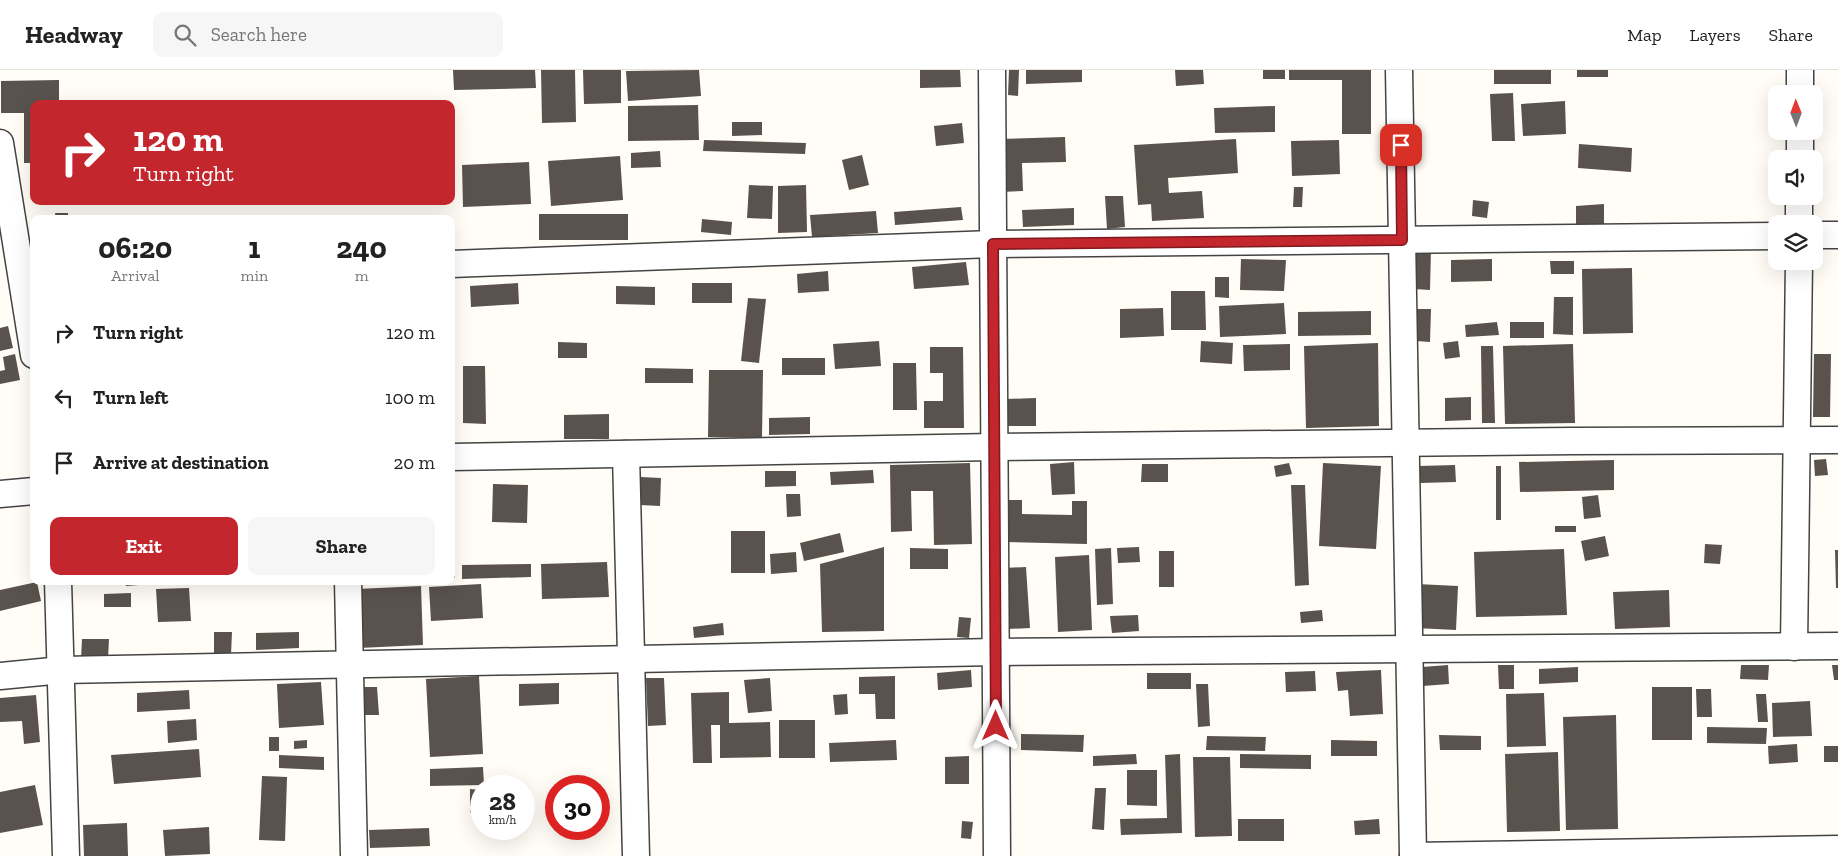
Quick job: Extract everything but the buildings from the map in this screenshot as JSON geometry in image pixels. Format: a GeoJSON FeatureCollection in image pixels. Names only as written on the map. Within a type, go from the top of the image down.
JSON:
{"type":"FeatureCollection","features":[{"type":"Feature","properties":{"kind":"street"},"geometry":{"type":"LineString","coordinates":[[992,70],[997,856]]}},
{"type":"Feature","properties":{"kind":"street"},"geometry":{"type":"LineString","coordinates":[[1400,70],[1413,856],[1838,849]]}},
{"type":"Feature","properties":{"kind":"street"},"geometry":{"type":"LineString","coordinates":[[1800,70],[1800,85]]}},
{"type":"Feature","properties":{"kind":"street"},"geometry":{"type":"LineString","coordinates":[[0,143],[19,281],[30,335]]}},
{"type":"Feature","properties":{"kind":"street"},"geometry":{"type":"LineString","coordinates":[[1823,235],[1838,235]]}},
{"type":"Feature","properties":{"kind":"street"},"geometry":{"type":"LineString","coordinates":[[455,264],[993,244],[1768,236]]}},
{"type":"Feature","properties":{"kind":"street"},"geometry":{"type":"LineString","coordinates":[[1794,647],[1798,270]]}},
{"type":"Feature","properties":{"kind":"street"},"geometry":{"type":"LineString","coordinates":[[455,457],[994,447],[1406,442],[1838,440]]}},
{"type":"Feature","properties":{"kind":"street"},"geometry":{"type":"LineString","coordinates":[[626,454],[636,856]]}},
{"type":"Feature","properties":{"kind":"street"},"geometry":{"type":"LineString","coordinates":[[0,494],[30,491]]}},
{"type":"Feature","properties":{"kind":"street"},"geometry":{"type":"LineString","coordinates":[[58,585],[66,856]]}},
{"type":"Feature","properties":{"kind":"street"},"geometry":{"type":"LineString","coordinates":[[348,585],[354,856]]}},
{"type":"Feature","properties":{"kind":"street"},"geometry":{"type":"LineString","coordinates":[[0,676],[62,670],[996,652],[1838,646]]}},
{"type":"Feature","properties":{"kind":"route"},"geometry":{"type":"LineString","coordinates":[[996,726],[993,244],[1402,240],[1401,145]]}}]}
